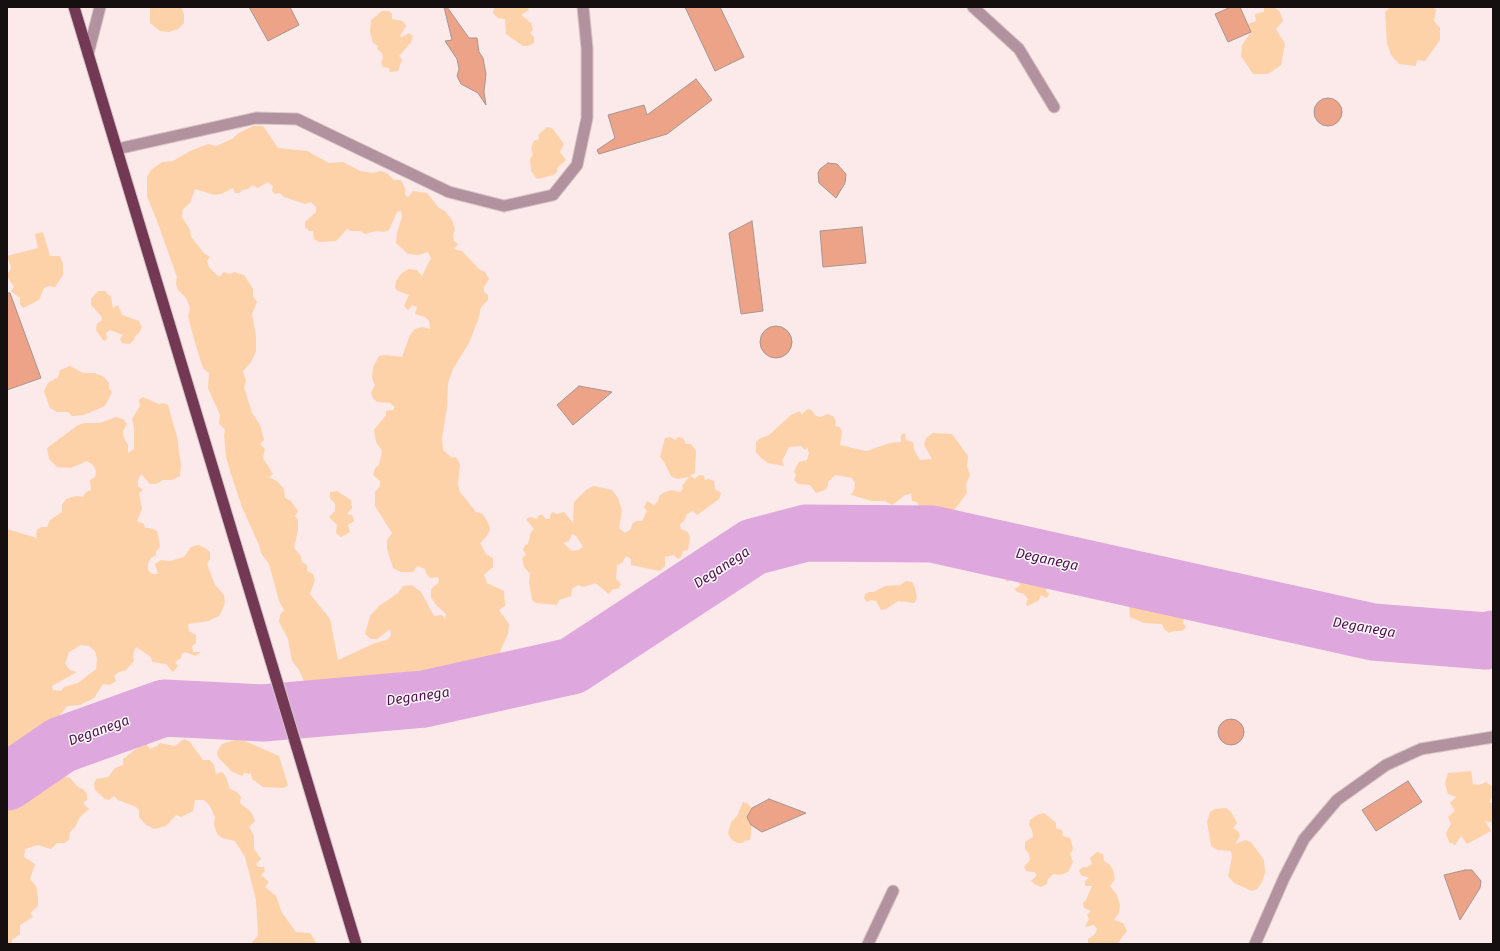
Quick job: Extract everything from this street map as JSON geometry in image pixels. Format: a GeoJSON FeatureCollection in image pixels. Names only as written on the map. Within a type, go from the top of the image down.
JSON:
{"type":"FeatureCollection","features":[{"type":"Feature","properties":{"kind":"highway"},"geometry":{"type":"LineString","coordinates":[[74,7],[356,944]]}},
{"type":"Feature","properties":{"kind":"street"},"geometry":{"type":"LineString","coordinates":[[88,54],[99,10],[110,7]]}},
{"type":"Feature","properties":{"kind":"street"},"geometry":{"type":"LineString","coordinates":[[117,149],[256,118],[297,119],[450,192],[504,206],[554,195],[577,165],[587,118],[587,48],[583,7]]}},
{"type":"Feature","properties":{"kind":"street"},"geometry":{"type":"LineString","coordinates":[[973,7],[1019,50],[1054,107]]}},
{"type":"Feature","properties":{"kind":"street"},"geometry":{"type":"LineString","coordinates":[[1255,944],[1284,878],[1304,839],[1337,800],[1386,765],[1421,748],[1493,738]]}},
{"type":"Feature","properties":{"kind":"street"},"geometry":{"type":"LineString","coordinates":[[868,944],[893,891]]}},
{"type":"Feature","properties":{"kind":"shaded area"},"geometry":{"type":"Polygon","coordinates":[[[150,7],[181,7],[184,14],[184,23],[178,29],[169,32],[160,31],[150,23],[150,7]]]}},
{"type":"Feature","properties":{"kind":"shaded area"},"geometry":{"type":"Polygon","coordinates":[[[494,7],[527,7],[529,10],[521,15],[531,23],[533,30],[530,33],[534,37],[534,43],[528,46],[523,46],[506,34],[505,19],[498,18],[493,13],[494,7]]]}},
{"type":"Feature","properties":{"kind":"shaded area"},"geometry":{"type":"Polygon","coordinates":[[[1264,7],[1274,7],[1280,12],[1283,21],[1276,29],[1285,44],[1281,65],[1268,74],[1253,74],[1241,56],[1242,45],[1251,32],[1248,24],[1256,21],[1255,14],[1264,12],[1264,7]]]}},
{"type":"Feature","properties":{"kind":"shaded area"},"geometry":{"type":"Polygon","coordinates":[[[1390,7],[1433,7],[1436,10],[1434,21],[1440,28],[1440,40],[1425,61],[1417,60],[1416,66],[1399,64],[1391,55],[1387,43],[1385,12],[1390,7]]]}},
{"type":"Feature","properties":{"kind":"shaded area"},"geometry":{"type":"Polygon","coordinates":[[[382,11],[389,11],[392,14],[392,19],[403,21],[406,26],[400,36],[402,37],[409,33],[413,36],[411,42],[399,56],[402,59],[398,71],[390,72],[389,68],[383,67],[381,62],[383,58],[382,53],[377,49],[378,46],[373,43],[370,32],[371,20],[382,11]]]}},
{"type":"Feature","properties":{"kind":"shaded area"},"geometry":{"type":"Polygon","coordinates":[[[253,126],[263,126],[278,148],[307,151],[329,163],[343,162],[360,171],[373,173],[381,171],[388,174],[394,180],[401,180],[405,188],[405,195],[408,197],[413,191],[427,193],[439,208],[445,211],[452,220],[455,229],[453,235],[454,241],[458,244],[454,249],[462,251],[479,269],[485,272],[489,279],[484,287],[484,292],[488,295],[488,300],[481,307],[478,320],[469,343],[453,369],[448,383],[447,408],[442,438],[443,450],[452,458],[456,457],[460,464],[458,484],[460,492],[476,512],[483,514],[489,525],[490,530],[480,543],[486,554],[493,558],[493,567],[484,575],[487,583],[504,591],[505,606],[499,610],[509,624],[508,634],[494,668],[486,671],[471,664],[462,666],[458,670],[451,667],[449,671],[438,671],[432,675],[414,681],[410,686],[400,683],[391,688],[381,689],[366,695],[347,689],[325,690],[317,699],[310,700],[306,697],[306,686],[299,670],[292,661],[288,639],[279,622],[280,615],[284,610],[279,601],[269,564],[261,553],[259,545],[242,507],[231,474],[226,457],[225,430],[219,423],[220,415],[208,388],[209,373],[203,368],[194,339],[188,316],[190,308],[186,298],[178,290],[176,284],[177,277],[147,197],[147,177],[151,170],[162,162],[173,161],[190,151],[208,144],[216,146],[232,139],[239,133],[253,126]],[[268,182],[258,188],[252,185],[248,189],[242,190],[240,193],[235,193],[233,188],[221,194],[214,195],[195,189],[190,203],[183,209],[182,217],[190,230],[191,237],[204,253],[210,257],[207,261],[209,267],[219,277],[224,272],[230,274],[234,272],[244,275],[253,289],[253,296],[257,302],[252,314],[256,336],[256,351],[251,362],[243,371],[246,381],[244,387],[252,413],[260,425],[264,440],[260,444],[265,449],[263,458],[273,474],[269,477],[278,482],[284,489],[285,498],[291,501],[298,511],[295,516],[298,520],[298,530],[294,548],[301,556],[302,562],[307,565],[307,571],[313,574],[315,580],[310,594],[330,619],[338,660],[375,643],[387,640],[391,635],[390,629],[377,639],[371,639],[365,634],[370,616],[379,606],[398,593],[403,586],[412,585],[421,592],[434,616],[442,615],[445,619],[446,614],[436,605],[431,597],[431,589],[439,582],[438,577],[430,578],[425,569],[417,566],[413,572],[401,572],[393,568],[387,549],[387,540],[392,533],[375,506],[375,492],[380,486],[380,481],[373,475],[375,468],[379,465],[382,451],[376,442],[374,430],[386,415],[386,411],[393,410],[395,407],[390,403],[377,402],[373,398],[371,393],[375,385],[372,378],[373,367],[379,356],[386,355],[402,357],[410,335],[415,329],[422,327],[430,329],[429,321],[425,317],[415,314],[417,307],[412,305],[408,310],[404,306],[409,295],[398,291],[395,288],[396,281],[402,273],[409,269],[417,270],[422,276],[431,258],[428,252],[418,255],[408,254],[396,243],[397,233],[402,217],[401,211],[397,212],[389,230],[384,232],[376,231],[365,234],[360,231],[351,231],[347,229],[336,241],[319,242],[314,239],[313,231],[309,231],[305,227],[305,222],[316,212],[316,207],[311,202],[305,204],[284,197],[280,193],[275,194],[272,191],[273,186],[268,182]]]}},
{"type":"Feature","properties":{"kind":"shaded area"},"geometry":{"type":"Polygon","coordinates":[[[547,127],[552,128],[564,144],[560,152],[566,160],[557,168],[557,172],[554,175],[537,179],[531,171],[530,159],[533,154],[531,148],[534,141],[539,139],[538,135],[547,127]]]}},
{"type":"Feature","properties":{"kind":"shaded area"},"geometry":{"type":"Polygon","coordinates":[[[43,232],[50,256],[60,256],[63,264],[63,275],[55,287],[49,286],[44,288],[39,300],[23,308],[20,304],[20,298],[11,291],[14,287],[8,278],[7,273],[10,271],[11,267],[7,256],[38,248],[35,234],[43,232]]]}},
{"type":"Feature","properties":{"kind":"shaded area"},"geometry":{"type":"Polygon","coordinates":[[[98,291],[105,291],[111,297],[113,308],[118,305],[122,315],[139,321],[142,327],[130,344],[122,343],[120,339],[123,335],[110,330],[106,333],[107,339],[104,341],[96,330],[97,324],[102,320],[101,316],[91,305],[91,299],[98,291]]]}},
{"type":"Feature","properties":{"kind":"shaded area"},"geometry":{"type":"Polygon","coordinates":[[[70,366],[83,373],[95,373],[104,377],[109,383],[109,389],[112,392],[105,406],[84,415],[72,416],[68,412],[57,412],[50,408],[44,391],[48,383],[58,377],[60,370],[70,366]]]}},
{"type":"Feature","properties":{"kind":"shaded area"},"geometry":{"type":"Polygon","coordinates":[[[143,397],[159,404],[163,403],[168,405],[177,437],[181,465],[180,476],[172,480],[163,480],[156,484],[150,484],[141,474],[138,480],[138,486],[143,490],[139,493],[142,509],[137,521],[144,524],[145,528],[150,528],[157,531],[160,547],[156,552],[156,555],[151,558],[148,563],[148,570],[152,574],[158,574],[155,564],[161,560],[170,561],[184,557],[191,547],[198,545],[205,548],[210,552],[210,559],[207,564],[215,585],[224,595],[225,603],[220,615],[209,621],[188,624],[189,631],[196,635],[196,643],[192,646],[193,652],[201,652],[196,656],[185,652],[182,654],[181,658],[175,662],[178,666],[173,672],[166,664],[152,662],[151,657],[136,647],[133,654],[134,661],[126,670],[119,672],[114,676],[116,681],[110,685],[103,684],[94,698],[80,705],[67,706],[57,719],[57,726],[49,728],[44,739],[37,741],[35,736],[29,737],[26,745],[11,746],[7,750],[7,529],[37,538],[37,530],[41,527],[47,527],[50,520],[62,512],[62,505],[66,499],[76,496],[83,497],[86,492],[91,490],[90,480],[95,477],[96,471],[93,465],[87,461],[71,468],[57,467],[49,459],[47,448],[78,425],[85,423],[100,423],[116,417],[123,419],[127,424],[123,431],[124,438],[128,445],[128,453],[134,449],[134,428],[132,419],[140,406],[139,400],[143,397]],[[81,645],[69,652],[65,664],[70,670],[77,672],[52,686],[53,690],[61,691],[64,687],[78,683],[96,669],[97,659],[95,651],[89,646],[81,645]]]}},
{"type":"Feature","properties":{"kind":"shaded area"},"geometry":{"type":"Polygon","coordinates":[[[810,409],[816,416],[821,417],[827,414],[833,416],[836,421],[835,426],[840,427],[842,432],[840,445],[866,451],[890,443],[901,442],[901,435],[905,433],[906,440],[913,442],[914,450],[920,460],[932,459],[924,445],[926,438],[933,433],[952,434],[968,456],[967,466],[970,475],[966,484],[967,493],[954,510],[953,518],[940,519],[927,515],[920,509],[917,502],[912,501],[911,494],[905,495],[892,505],[885,501],[872,501],[851,495],[854,490],[855,483],[852,478],[835,475],[828,482],[828,486],[825,490],[816,493],[810,485],[798,484],[794,480],[796,475],[794,472],[799,462],[807,460],[809,453],[807,447],[805,450],[801,446],[789,447],[782,461],[784,466],[768,463],[761,458],[756,452],[756,442],[759,439],[769,435],[791,415],[800,411],[802,415],[806,410],[810,409]]]}},
{"type":"Feature","properties":{"kind":"shaded area"},"geometry":{"type":"Polygon","coordinates":[[[670,437],[675,440],[678,437],[683,438],[686,444],[691,444],[696,451],[695,473],[690,476],[695,479],[699,475],[704,476],[705,480],[709,479],[714,481],[715,489],[721,493],[719,499],[697,515],[693,511],[687,514],[684,521],[680,524],[681,529],[688,532],[690,538],[688,550],[683,551],[681,557],[678,559],[674,555],[665,557],[665,566],[660,571],[631,565],[631,559],[626,556],[622,563],[617,565],[616,579],[621,584],[619,588],[612,590],[609,594],[595,583],[584,587],[578,585],[572,589],[571,596],[559,600],[557,605],[536,603],[532,600],[529,583],[530,574],[524,567],[522,558],[526,555],[523,549],[525,545],[528,544],[531,532],[534,529],[526,519],[530,517],[537,519],[539,515],[542,515],[546,519],[550,519],[550,515],[553,512],[557,514],[564,512],[573,523],[574,502],[587,489],[594,486],[612,490],[618,498],[622,511],[619,528],[625,533],[631,529],[632,524],[636,521],[642,521],[647,511],[644,507],[647,501],[654,505],[658,501],[659,496],[665,492],[671,490],[680,492],[683,489],[682,486],[689,477],[677,479],[671,476],[660,457],[665,438],[670,437]],[[572,534],[569,541],[563,543],[572,551],[583,547],[576,536],[572,534]]]}},
{"type":"Feature","properties":{"kind":"shaded area"},"geometry":{"type":"Polygon","coordinates":[[[337,491],[351,500],[352,508],[347,514],[352,515],[354,521],[348,525],[350,532],[341,537],[336,533],[337,525],[329,517],[335,511],[335,504],[330,498],[330,492],[337,491]]]}},
{"type":"Feature","properties":{"kind":"shaded area"},"geometry":{"type":"Polygon","coordinates":[[[1008,563],[1043,573],[1043,581],[1047,585],[1046,591],[1049,594],[1047,598],[1041,595],[1038,601],[1027,606],[1026,603],[1028,599],[1024,594],[1017,592],[1015,589],[1020,585],[1016,578],[1012,578],[1007,582],[1004,578],[1003,573],[1008,563]]]}},
{"type":"Feature","properties":{"kind":"shaded area"},"geometry":{"type":"Polygon","coordinates":[[[906,581],[912,582],[915,588],[917,598],[914,603],[898,601],[886,609],[881,610],[876,601],[871,600],[867,602],[864,598],[865,594],[869,592],[874,592],[885,586],[900,585],[906,581]]]}},
{"type":"Feature","properties":{"kind":"shaded area"},"geometry":{"type":"Polygon","coordinates":[[[1140,596],[1147,596],[1159,606],[1168,606],[1184,617],[1183,623],[1186,627],[1182,631],[1174,631],[1169,633],[1164,629],[1162,624],[1144,623],[1130,617],[1129,606],[1134,599],[1140,596]]]}},
{"type":"Feature","properties":{"kind":"shaded area"},"geometry":{"type":"Polygon","coordinates":[[[184,739],[190,742],[203,760],[210,760],[214,765],[216,774],[222,772],[226,777],[230,789],[237,792],[241,797],[240,803],[251,812],[255,821],[249,827],[254,836],[254,849],[261,859],[256,864],[258,867],[264,867],[265,871],[261,875],[269,882],[265,887],[276,896],[282,913],[296,932],[310,933],[317,944],[251,944],[258,935],[256,900],[245,857],[235,841],[222,838],[217,834],[214,824],[215,817],[210,806],[204,800],[195,800],[193,811],[181,817],[176,815],[166,826],[154,829],[146,825],[139,817],[139,810],[136,807],[118,800],[114,796],[109,800],[105,799],[95,790],[94,784],[96,779],[108,777],[115,768],[123,765],[123,759],[145,742],[150,749],[160,743],[175,746],[184,739]]]}},
{"type":"Feature","properties":{"kind":"shaded area"},"geometry":{"type":"Polygon","coordinates":[[[235,740],[245,741],[279,756],[288,785],[284,788],[263,787],[252,779],[251,774],[244,773],[242,776],[231,771],[218,757],[217,752],[222,744],[235,740]]]}},
{"type":"Feature","properties":{"kind":"shaded area"},"geometry":{"type":"Polygon","coordinates":[[[1471,771],[1473,784],[1479,785],[1486,782],[1493,787],[1493,796],[1489,802],[1493,803],[1493,823],[1485,821],[1491,831],[1467,844],[1461,836],[1455,845],[1449,842],[1446,833],[1451,824],[1448,817],[1455,811],[1450,803],[1456,797],[1448,794],[1445,783],[1448,773],[1471,771]]]}},
{"type":"Feature","properties":{"kind":"shaded area"},"geometry":{"type":"Polygon","coordinates":[[[63,776],[70,778],[87,794],[87,800],[83,803],[89,809],[80,817],[75,827],[70,832],[69,839],[65,843],[57,843],[51,849],[37,845],[25,849],[24,857],[35,864],[30,879],[36,886],[38,906],[30,913],[33,917],[20,925],[20,934],[12,940],[12,944],[7,944],[7,805],[14,800],[11,793],[15,791],[20,794],[38,792],[63,776]]]}},
{"type":"Feature","properties":{"kind":"shaded area"},"geometry":{"type":"Polygon","coordinates":[[[743,802],[747,803],[752,808],[748,819],[751,825],[751,834],[750,840],[744,841],[743,843],[737,843],[731,839],[728,833],[731,822],[737,816],[743,802]]]}},
{"type":"Feature","properties":{"kind":"shaded area"},"geometry":{"type":"Polygon","coordinates":[[[1226,808],[1231,812],[1237,823],[1233,828],[1238,831],[1240,836],[1235,844],[1245,840],[1251,842],[1264,860],[1265,873],[1262,882],[1257,889],[1252,891],[1234,883],[1228,876],[1232,857],[1231,851],[1218,850],[1211,846],[1207,822],[1210,812],[1215,809],[1226,808]]]}},
{"type":"Feature","properties":{"kind":"shaded area"},"geometry":{"type":"Polygon","coordinates":[[[1044,813],[1056,823],[1056,828],[1062,830],[1063,836],[1070,838],[1073,849],[1070,854],[1073,862],[1068,872],[1060,875],[1053,874],[1048,879],[1047,884],[1041,887],[1031,881],[1037,875],[1034,872],[1026,871],[1024,867],[1030,860],[1029,854],[1025,849],[1025,842],[1033,837],[1032,830],[1029,825],[1030,820],[1037,815],[1044,813]]]}},
{"type":"Feature","properties":{"kind":"shaded area"},"geometry":{"type":"Polygon","coordinates":[[[1097,852],[1103,854],[1104,861],[1110,865],[1113,870],[1115,879],[1110,886],[1117,895],[1120,905],[1119,913],[1114,920],[1123,923],[1127,931],[1117,944],[1088,944],[1088,939],[1095,934],[1097,929],[1094,925],[1085,927],[1089,919],[1087,915],[1091,911],[1084,908],[1083,903],[1086,900],[1092,886],[1085,886],[1085,881],[1089,878],[1081,875],[1079,870],[1092,864],[1090,858],[1097,852]]]}},
{"type":"Feature","properties":{"kind":"building"},"geometry":{"type":"Polygon","coordinates":[[[249,7],[290,7],[299,25],[268,41],[249,7]]]}},
{"type":"Feature","properties":{"kind":"building"},"geometry":{"type":"Polygon","coordinates":[[[444,7],[447,7],[469,38],[477,38],[479,52],[483,58],[486,74],[484,92],[486,105],[478,93],[461,84],[457,76],[459,69],[457,59],[445,41],[452,40],[444,7]]]}},
{"type":"Feature","properties":{"kind":"building"},"geometry":{"type":"Polygon","coordinates":[[[685,7],[720,7],[744,57],[715,71],[685,7]]]}},
{"type":"Feature","properties":{"kind":"building"},"geometry":{"type":"Polygon","coordinates":[[[1231,7],[1240,7],[1251,32],[1228,42],[1215,14],[1231,7]]]}},
{"type":"Feature","properties":{"kind":"building"},"geometry":{"type":"Polygon","coordinates":[[[696,79],[712,100],[667,134],[599,154],[597,150],[615,138],[608,115],[644,105],[647,115],[696,79]]]}},
{"type":"Feature","properties":{"kind":"building"},"geometry":{"type":"Polygon","coordinates":[[[1328,98],[1338,102],[1342,112],[1338,122],[1328,126],[1318,122],[1314,112],[1318,102],[1328,98]]]}},
{"type":"Feature","properties":{"kind":"building"},"geometry":{"type":"Polygon","coordinates":[[[828,163],[837,164],[846,174],[845,183],[836,198],[819,183],[818,173],[820,169],[828,163]]]}},
{"type":"Feature","properties":{"kind":"building"},"geometry":{"type":"Polygon","coordinates":[[[752,221],[763,311],[741,314],[729,233],[752,221]]]}},
{"type":"Feature","properties":{"kind":"building"},"geometry":{"type":"Polygon","coordinates":[[[862,227],[866,263],[823,267],[820,231],[862,227]]]}},
{"type":"Feature","properties":{"kind":"building"},"geometry":{"type":"Polygon","coordinates":[[[7,293],[10,293],[41,378],[7,390],[7,293]]]}},
{"type":"Feature","properties":{"kind":"building"},"geometry":{"type":"Polygon","coordinates":[[[773,326],[779,326],[788,330],[792,342],[788,354],[779,358],[773,358],[764,354],[760,345],[760,339],[764,330],[773,326]]]}},
{"type":"Feature","properties":{"kind":"building"},"geometry":{"type":"Polygon","coordinates":[[[579,386],[612,392],[573,425],[557,405],[579,386]]]}},
{"type":"Feature","properties":{"kind":"building"},"geometry":{"type":"Polygon","coordinates":[[[1231,719],[1240,723],[1244,732],[1240,741],[1231,745],[1222,741],[1218,732],[1222,723],[1231,719]]]}},
{"type":"Feature","properties":{"kind":"building"},"geometry":{"type":"Polygon","coordinates":[[[1408,781],[1422,802],[1376,831],[1362,810],[1408,781]]]}},
{"type":"Feature","properties":{"kind":"building"},"geometry":{"type":"Polygon","coordinates":[[[769,799],[806,813],[762,832],[751,825],[747,817],[752,808],[769,799]]]}},
{"type":"Feature","properties":{"kind":"building"},"geometry":{"type":"Polygon","coordinates":[[[1465,870],[1472,870],[1481,881],[1480,888],[1460,920],[1444,875],[1465,870]]]}},
{"type":"Feature","properties":{"kind":"waterway","name":"Deganega"},"geometry":{"type":"LineString","coordinates":[[7,782],[61,745],[164,708],[263,713],[424,699],[572,666],[753,547],[806,533],[932,534],[1373,632],[1486,641],[1493,639]]}}]}
